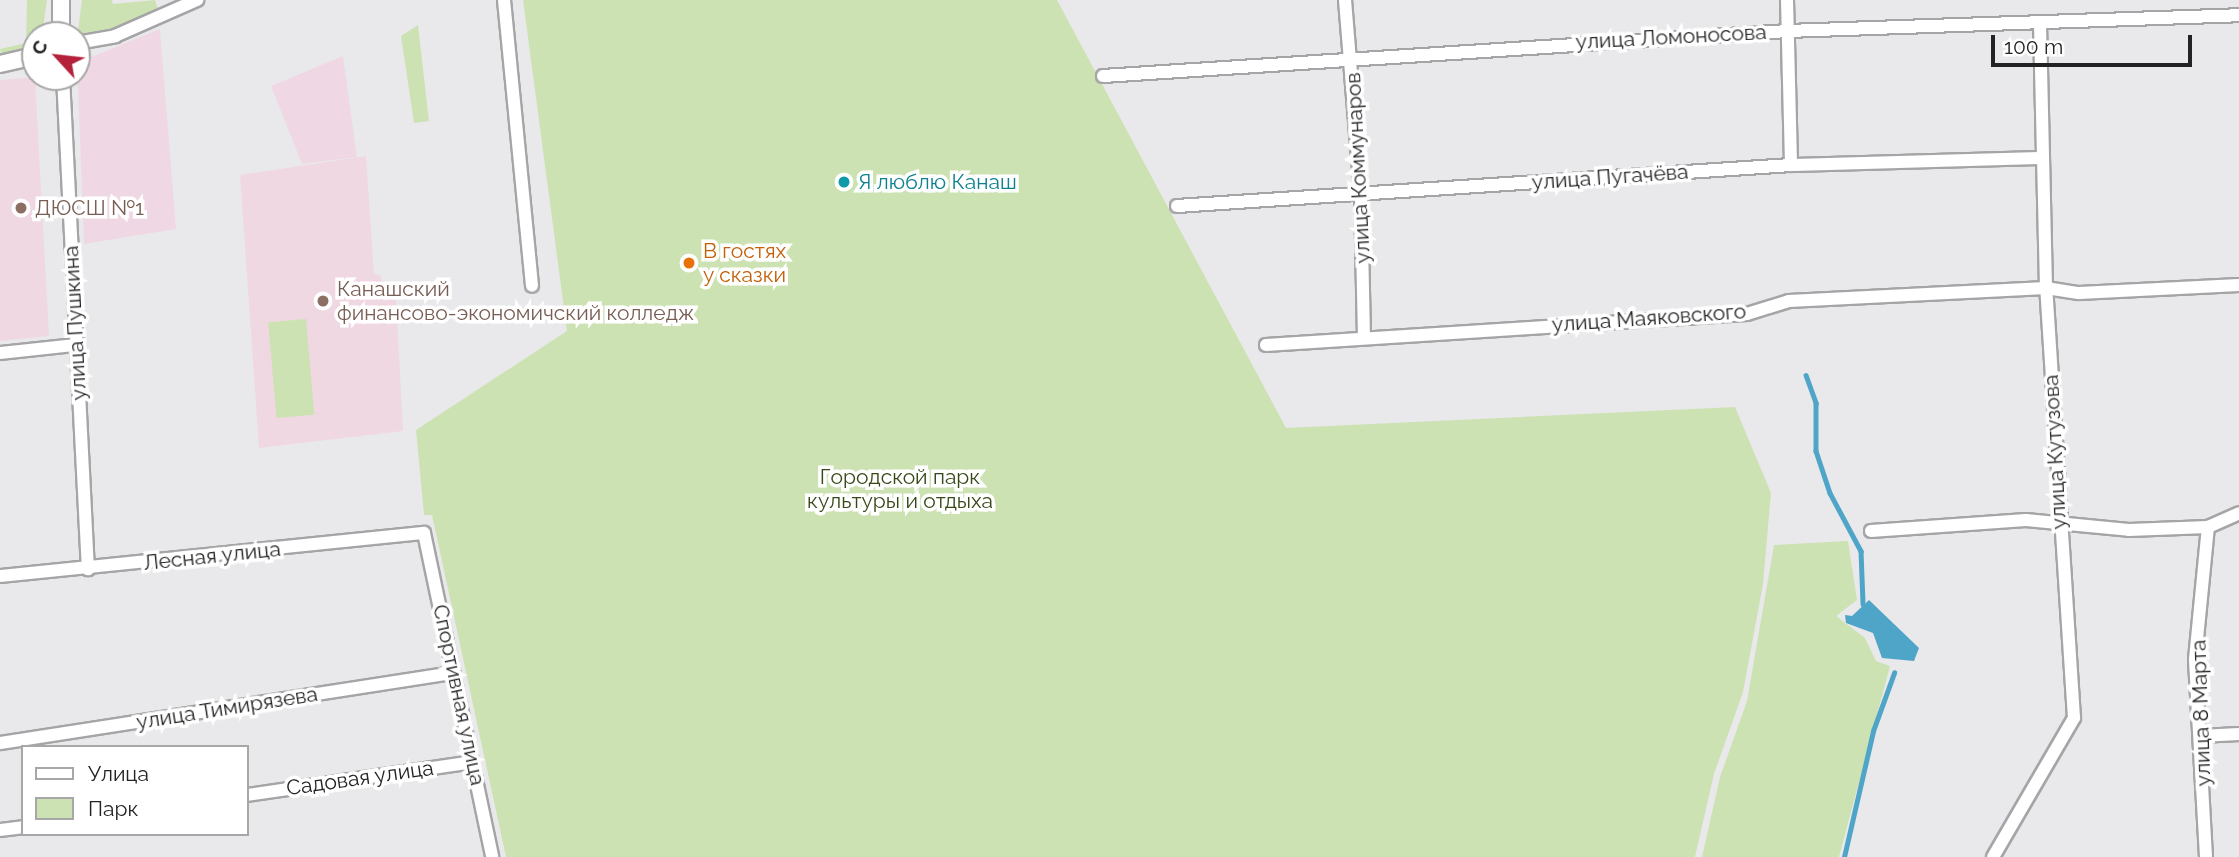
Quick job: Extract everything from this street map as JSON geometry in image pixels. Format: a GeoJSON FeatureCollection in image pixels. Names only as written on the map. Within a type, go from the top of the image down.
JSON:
{"type":"FeatureCollection","features":[{"type":"Feature","properties":{"kind":"main road"},"geometry":{"type":"LineString","coordinates":[[61,0],[61,21]]}},
{"type":"Feature","properties":{"kind":"main road"},"geometry":{"type":"LineString","coordinates":[[0,64],[21,59]]}},
{"type":"Feature","properties":{"kind":"street"},"geometry":{"type":"LineString","coordinates":[[91,40],[115,36],[197,0]]}},
{"type":"Feature","properties":{"kind":"street"},"geometry":{"type":"LineString","coordinates":[[504,0],[532,286]]}},
{"type":"Feature","properties":{"kind":"street","name":"улица Коммунаров"},"geometry":{"type":"LineString","coordinates":[[1345,0],[1352,55],[1360,195],[1364,336]]}},
{"type":"Feature","properties":{"kind":"street"},"geometry":{"type":"LineString","coordinates":[[1787,0],[1791,165]]}},
{"type":"Feature","properties":{"kind":"street","name":"улица Ломоносова"},"geometry":{"type":"LineString","coordinates":[[1103,76],[1352,55],[1787,31],[2040,25],[2239,15]]}},
{"type":"Feature","properties":{"kind":"street","name":"улица Кутузова"},"geometry":{"type":"LineString","coordinates":[[1993,857],[2074,718],[2059,523],[2046,288],[2040,25]]}},
{"type":"Feature","properties":{"kind":"street","name":"улица Пушкина"},"geometry":{"type":"LineString","coordinates":[[64,91],[88,569]]}},
{"type":"Feature","properties":{"kind":"street","name":"улица Пугачёва"},"geometry":{"type":"LineString","coordinates":[[1177,206],[1791,165],[2042,158]]}},
{"type":"Feature","properties":{"kind":"street","name":"улица Маяковского"},"geometry":{"type":"LineString","coordinates":[[1266,345],[1364,336],[1747,314],[1789,301],[2046,288],[2079,293],[2239,285]]}},
{"type":"Feature","properties":{"kind":"street"},"geometry":{"type":"LineString","coordinates":[[0,353],[75,345]]}},
{"type":"Feature","properties":{"kind":"street"},"geometry":{"type":"LineString","coordinates":[[1871,531],[2059,523],[2129,530],[2208,527],[2239,513]]}},
{"type":"Feature","properties":{"kind":"street","name":"улица 8 Марта"},"geometry":{"type":"LineString","coordinates":[[2206,857],[2195,659],[2208,527]]}},
{"type":"Feature","properties":{"kind":"street","name":"Лесная улица"},"geometry":{"type":"LineString","coordinates":[[0,576],[424,533]]}},
{"type":"Feature","properties":{"kind":"street","name":"Спортивная улица"},"geometry":{"type":"LineString","coordinates":[[424,533],[492,857]]}},
{"type":"Feature","properties":{"kind":"street","name":"улица Тимирязева"},"geometry":{"type":"LineString","coordinates":[[0,743],[454,673]]}},
{"type":"Feature","properties":{"kind":"street"},"geometry":{"type":"LineString","coordinates":[[2200,736],[2239,734]]}},
{"type":"Feature","properties":{"kind":"street","name":"Садовая улица"},"geometry":{"type":"LineString","coordinates":[[248,794],[473,762]]}},
{"type":"Feature","properties":{"kind":"street"},"geometry":{"type":"LineString","coordinates":[[0,830],[21,827]]}},
{"type":"Feature","properties":{"kind":"shaded area"},"geometry":{"type":"Polygon","coordinates":[[[160,29],[176,229],[84,244],[78,91],[91,91],[91,57],[160,29]]]}},
{"type":"Feature","properties":{"kind":"shaded area"},"geometry":{"type":"Polygon","coordinates":[[[343,56],[357,157],[302,164],[271,86],[343,56]]]}},
{"type":"Feature","properties":{"kind":"shaded area","name":"ДЮСШ №1"},"geometry":{"type":"Polygon","coordinates":[[[21,78],[21,91],[36,91],[49,336],[0,341],[0,80],[21,78]]]}},
{"type":"Feature","properties":{"kind":"shaded area","name":"Канашский финансово-экономичский колледж"},"geometry":{"type":"Polygon","coordinates":[[[366,156],[374,274],[381,275],[383,299],[396,299],[403,431],[259,448],[240,175],[366,156]]]}},
{"type":"Feature","properties":{"kind":"green space"},"geometry":{"type":"Polygon","coordinates":[[[27,0],[47,0],[44,21],[27,21],[27,0]]]}},
{"type":"Feature","properties":{"kind":"green space"},"geometry":{"type":"Polygon","coordinates":[[[82,0],[112,0],[113,4],[155,0],[158,9],[91,40],[91,21],[79,21],[82,0]]]}},
{"type":"Feature","properties":{"kind":"green space","name":"Городской парк культуры и отдыха"},"geometry":{"type":"Polygon","coordinates":[[[523,0],[1057,0],[1286,428],[1735,407],[1771,493],[1763,584],[1743,692],[1714,774],[1695,857],[506,857],[432,515],[424,515],[416,430],[567,331],[523,0]]]}},
{"type":"Feature","properties":{"kind":"green space"},"geometry":{"type":"Polygon","coordinates":[[[418,25],[429,121],[414,123],[401,36],[418,25]]]}},
{"type":"Feature","properties":{"kind":"green space"},"geometry":{"type":"Polygon","coordinates":[[[21,44],[21,50],[1,54],[0,49],[21,44]]]}},
{"type":"Feature","properties":{"kind":"green space"},"geometry":{"type":"Polygon","coordinates":[[[306,319],[314,415],[277,418],[268,322],[306,319]]]}},
{"type":"Feature","properties":{"kind":"green space"},"geometry":{"type":"Polygon","coordinates":[[[1848,541],[1857,600],[1836,616],[1865,638],[1876,661],[1890,666],[1839,857],[1702,857],[1720,777],[1747,701],[1774,545],[1848,541]]]}},
{"type":"Feature","properties":{"kind":"water"},"geometry":{"type":"Polygon","coordinates":[[[1869,600],[1919,648],[1914,661],[1882,658],[1873,633],[1846,623],[1845,615],[1852,616],[1869,600]]]}},
{"type":"Feature","properties":{"kind":"waterway"},"geometry":{"type":"LineString","coordinates":[[1806,375],[1816,403],[1816,451],[1830,493],[1861,551],[1863,604]]}},
{"type":"Feature","properties":{"kind":"waterway"},"geometry":{"type":"LineString","coordinates":[[1844,857],[1873,731],[1894,673]]}},
{"type":"Feature","properties":{"kind":"place","name":"Я люблю Канаш"},"geometry":{"type":"Point","coordinates":[844,182]}},
{"type":"Feature","properties":{"kind":"place","name":"ДЮСШ №1"},"geometry":{"type":"Point","coordinates":[21,208]}},
{"type":"Feature","properties":{"kind":"place","name":"В гостях у сказки"},"geometry":{"type":"Point","coordinates":[689,263]}},
{"type":"Feature","properties":{"kind":"place","name":"Канашский финансово-экономичский колледж"},"geometry":{"type":"Point","coordinates":[323,301]}}]}
